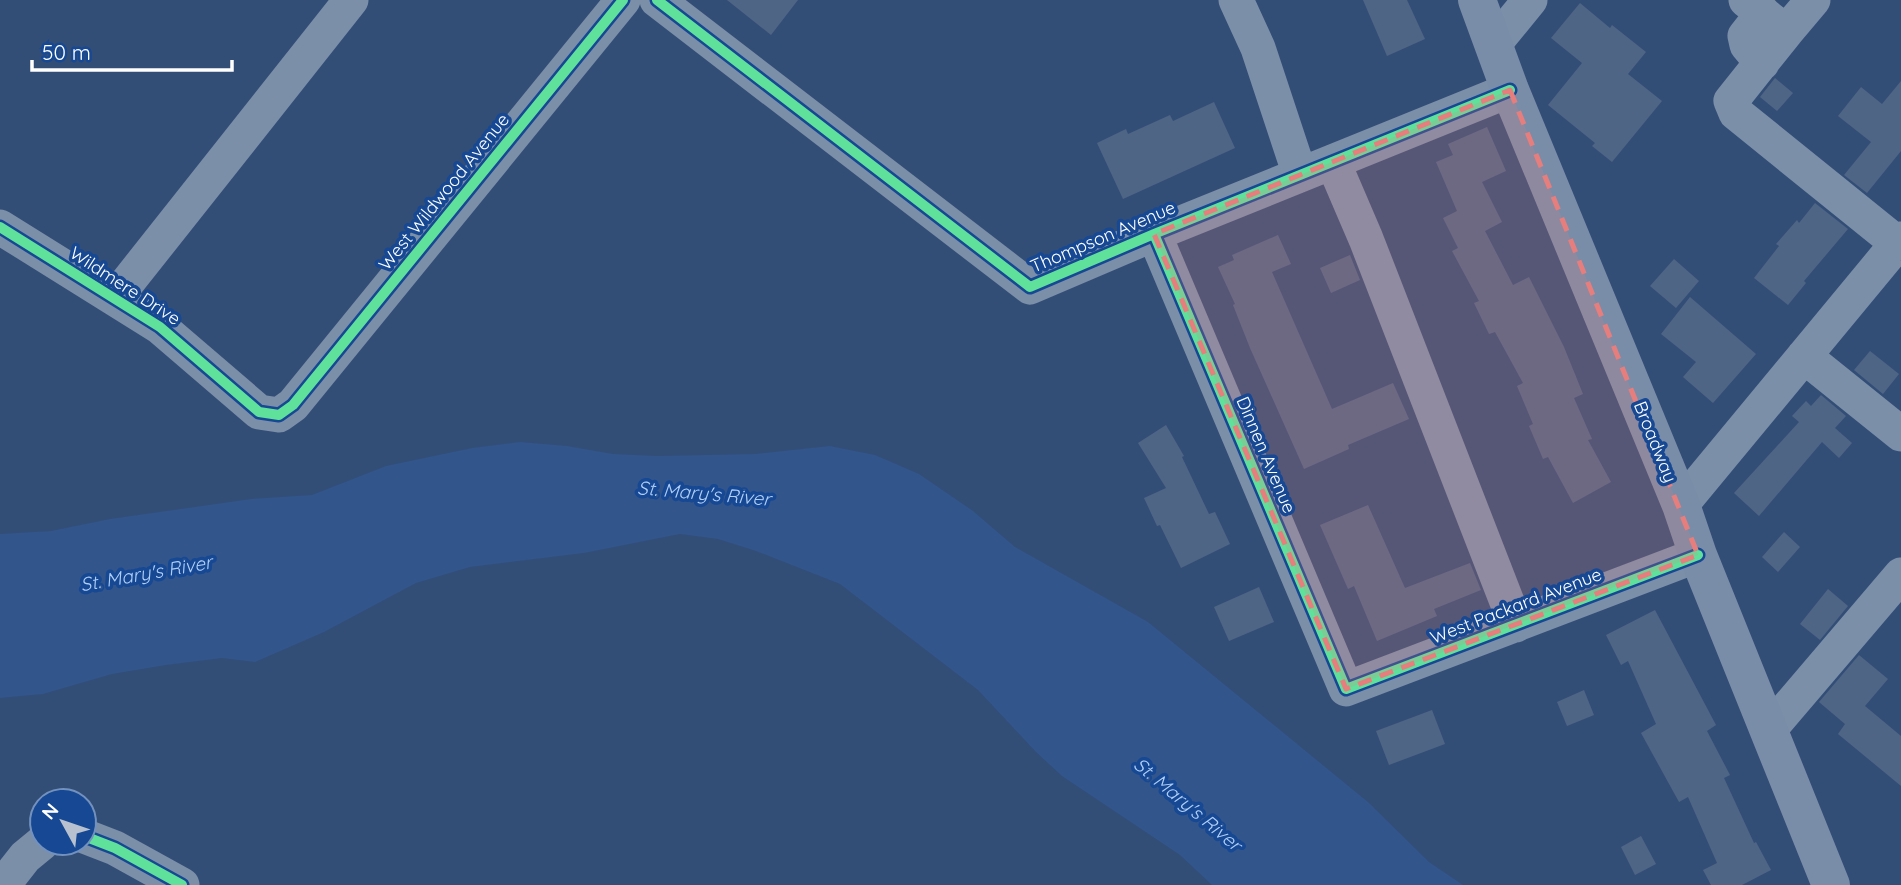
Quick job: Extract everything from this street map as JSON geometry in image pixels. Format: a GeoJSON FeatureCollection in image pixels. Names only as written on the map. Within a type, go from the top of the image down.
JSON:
{"type":"FeatureCollection","features":[{"type":"Feature","properties":{"kind":"main road","name":"Broadway"},"geometry":{"type":"LineString","coordinates":[[1477,0],[1510,90],[1681,505],[1698,555],[1831,885]]}},
{"type":"Feature","properties":{"kind":"street"},"geometry":{"type":"LineString","coordinates":[[115,298],[351,0]]}},
{"type":"Feature","properties":{"kind":"street","name":"West Wildwood Avenue"},"geometry":{"type":"LineString","coordinates":[[293,405],[623,0]]}},
{"type":"Feature","properties":{"kind":"street"},"geometry":{"type":"LineString","coordinates":[[1236,0],[1258,48],[1300,176]]}},
{"type":"Feature","properties":{"kind":"street"},"geometry":{"type":"LineString","coordinates":[[1494,44],[1530,0]]}},
{"type":"Feature","properties":{"kind":"street"},"geometry":{"type":"LineString","coordinates":[[1681,505],[1899,241],[1736,113],[1731,102],[1762,63],[1747,44],[1745,36],[1765,15],[1813,0]]}},
{"type":"Feature","properties":{"kind":"street","name":"Thompson Avenue"},"geometry":{"type":"LineString","coordinates":[[674,5],[1030,287],[1510,90]]}},
{"type":"Feature","properties":{"kind":"street"},"geometry":{"type":"LineString","coordinates":[[1333,162],[1366,239],[1516,625]]}},
{"type":"Feature","properties":{"kind":"street","name":"Wildmere Drive"},"geometry":{"type":"LineString","coordinates":[[0,227],[160,327],[259,412],[279,415],[293,405]]}},
{"type":"Feature","properties":{"kind":"street","name":"Dinnen Avenue"},"geometry":{"type":"LineString","coordinates":[[1154,234],[1346,689]]}},
{"type":"Feature","properties":{"kind":"street"},"geometry":{"type":"LineString","coordinates":[[1804,356],[1901,433]]}},
{"type":"Feature","properties":{"kind":"street","name":"West Packard Avenue"},"geometry":{"type":"LineString","coordinates":[[1346,689],[1698,555]]}},
{"type":"Feature","properties":{"kind":"street"},"geometry":{"type":"LineString","coordinates":[[1769,730],[1897,589]]}},
{"type":"Feature","properties":{"kind":"street"},"geometry":{"type":"LineString","coordinates":[[98,841],[116,848],[181,885]]}},
{"type":"Feature","properties":{"kind":"street"},"geometry":{"type":"LineString","coordinates":[[3,885],[28,855]]}},
{"type":"Feature","properties":{"kind":"highlighted area"},"geometry":{"type":"Polygon","coordinates":[[[1510,90],[1698,555],[1346,689],[1154,234],[1510,90]]]}},
{"type":"Feature","properties":{"kind":"water","name":"St. Mary's River"},"geometry":{"type":"Polygon","coordinates":[[[520,442],[613,454],[657,456],[755,454],[830,446],[875,455],[919,474],[973,511],[1015,547],[1148,622],[1368,802],[1429,862],[1463,885],[1212,885],[1180,855],[1062,776],[978,690],[840,584],[718,539],[680,534],[584,553],[470,567],[416,583],[324,632],[255,662],[222,658],[166,665],[112,674],[43,694],[0,698],[0,534],[51,531],[110,519],[251,499],[312,495],[386,466],[472,448],[520,442]]]}},
{"type":"Feature","properties":{"kind":"building"},"geometry":{"type":"Polygon","coordinates":[[[727,0],[798,0],[771,35],[727,0]]]}},
{"type":"Feature","properties":{"kind":"building"},"geometry":{"type":"Polygon","coordinates":[[[1363,0],[1407,0],[1425,39],[1387,56],[1363,0]]]}},
{"type":"Feature","properties":{"kind":"building"},"geometry":{"type":"Polygon","coordinates":[[[1580,3],[1610,28],[1612,25],[1646,52],[1628,74],[1662,101],[1612,162],[1592,146],[1595,143],[1548,105],[1582,63],[1551,38],[1580,3]]]}},
{"type":"Feature","properties":{"kind":"building"},"geometry":{"type":"Polygon","coordinates":[[[1775,78],[1793,93],[1777,111],[1760,97],[1775,78]]]}},
{"type":"Feature","properties":{"kind":"building"},"geometry":{"type":"Polygon","coordinates":[[[1901,81],[1901,151],[1867,193],[1844,175],[1871,142],[1838,116],[1861,87],[1882,104],[1901,81]]]}},
{"type":"Feature","properties":{"kind":"building"},"geometry":{"type":"Polygon","coordinates":[[[1214,102],[1235,148],[1123,199],[1097,143],[1126,129],[1128,134],[1170,115],[1173,121],[1214,102]]]}},
{"type":"Feature","properties":{"kind":"building"},"geometry":{"type":"Polygon","coordinates":[[[1487,127],[1506,171],[1482,182],[1502,222],[1485,231],[1513,285],[1529,277],[1564,347],[1583,394],[1574,398],[1592,439],[1588,440],[1611,482],[1573,503],[1548,457],[1543,459],[1529,426],[1533,424],[1517,386],[1523,383],[1495,332],[1489,334],[1474,303],[1479,301],[1452,251],[1458,248],[1443,218],[1457,211],[1436,162],[1453,155],[1448,144],[1487,127]]]}},
{"type":"Feature","properties":{"kind":"building"},"geometry":{"type":"Polygon","coordinates":[[[1815,203],[1848,229],[1804,281],[1806,283],[1788,305],[1754,278],[1779,246],[1776,244],[1797,220],[1799,223],[1815,203]]]}},
{"type":"Feature","properties":{"kind":"building"},"geometry":{"type":"Polygon","coordinates":[[[1278,235],[1291,264],[1272,272],[1332,409],[1393,383],[1409,419],[1348,445],[1349,449],[1304,469],[1250,348],[1233,305],[1235,304],[1218,267],[1234,260],[1232,255],[1278,235]]]}},
{"type":"Feature","properties":{"kind":"building"},"geometry":{"type":"Polygon","coordinates":[[[1350,255],[1360,280],[1331,293],[1320,268],[1350,255]]]}},
{"type":"Feature","properties":{"kind":"building"},"geometry":{"type":"Polygon","coordinates":[[[1674,259],[1699,281],[1676,308],[1650,286],[1674,259]]]}},
{"type":"Feature","properties":{"kind":"building"},"geometry":{"type":"Polygon","coordinates":[[[1690,297],[1756,354],[1713,403],[1683,377],[1696,362],[1661,334],[1690,297]]]}},
{"type":"Feature","properties":{"kind":"building"},"geometry":{"type":"Polygon","coordinates":[[[1870,351],[1899,374],[1883,394],[1854,370],[1870,351]]]}},
{"type":"Feature","properties":{"kind":"building"},"geometry":{"type":"Polygon","coordinates":[[[1821,395],[1846,416],[1835,428],[1852,443],[1839,458],[1822,442],[1759,516],[1734,493],[1799,422],[1792,416],[1806,401],[1811,406],[1821,395]]]}},
{"type":"Feature","properties":{"kind":"building"},"geometry":{"type":"Polygon","coordinates":[[[1166,425],[1184,456],[1182,457],[1209,514],[1215,512],[1230,544],[1181,568],[1144,498],[1166,488],[1138,443],[1166,425]]]}},
{"type":"Feature","properties":{"kind":"building"},"geometry":{"type":"Polygon","coordinates":[[[1368,505],[1405,588],[1470,563],[1481,590],[1434,609],[1437,616],[1377,641],[1354,586],[1348,589],[1320,525],[1368,505]]]}},
{"type":"Feature","properties":{"kind":"building"},"geometry":{"type":"Polygon","coordinates":[[[1784,532],[1800,547],[1778,572],[1762,557],[1784,532]]]}},
{"type":"Feature","properties":{"kind":"building"},"geometry":{"type":"Polygon","coordinates":[[[1259,587],[1274,622],[1229,641],[1214,607],[1259,587]]]}},
{"type":"Feature","properties":{"kind":"building"},"geometry":{"type":"Polygon","coordinates":[[[1828,589],[1848,606],[1820,640],[1800,624],[1828,589]]]}},
{"type":"Feature","properties":{"kind":"building"},"geometry":{"type":"Polygon","coordinates":[[[1655,610],[1716,725],[1707,731],[1730,775],[1724,778],[1754,843],[1756,842],[1771,870],[1742,885],[1711,885],[1703,870],[1717,863],[1688,797],[1679,802],[1641,733],[1656,724],[1628,661],[1621,665],[1606,635],[1655,610]]]}},
{"type":"Feature","properties":{"kind":"building"},"geometry":{"type":"Polygon","coordinates":[[[1859,655],[1888,679],[1865,706],[1901,736],[1901,786],[1838,734],[1845,724],[1819,702],[1859,655]]]}},
{"type":"Feature","properties":{"kind":"building"},"geometry":{"type":"Polygon","coordinates":[[[1584,690],[1594,715],[1567,726],[1557,702],[1584,690]]]}},
{"type":"Feature","properties":{"kind":"building"},"geometry":{"type":"Polygon","coordinates":[[[1432,710],[1445,744],[1389,765],[1376,731],[1432,710]]]}},
{"type":"Feature","properties":{"kind":"building"},"geometry":{"type":"Polygon","coordinates":[[[1641,836],[1656,864],[1635,875],[1621,847],[1641,836]]]}},
{"type":"Feature","properties":{"kind":"cycle path"},"geometry":{"type":"LineString","coordinates":[[0,227],[160,327],[259,412],[279,415],[293,405],[623,0]]}},
{"type":"Feature","properties":{"kind":"cycle path"},"geometry":{"type":"LineString","coordinates":[[657,0],[1030,287],[1510,90]]}},
{"type":"Feature","properties":{"kind":"cycle path"},"geometry":{"type":"LineString","coordinates":[[1154,234],[1346,689],[1698,555]]}},
{"type":"Feature","properties":{"kind":"cycle path"},"geometry":{"type":"LineString","coordinates":[[98,841],[182,885]]}}]}
